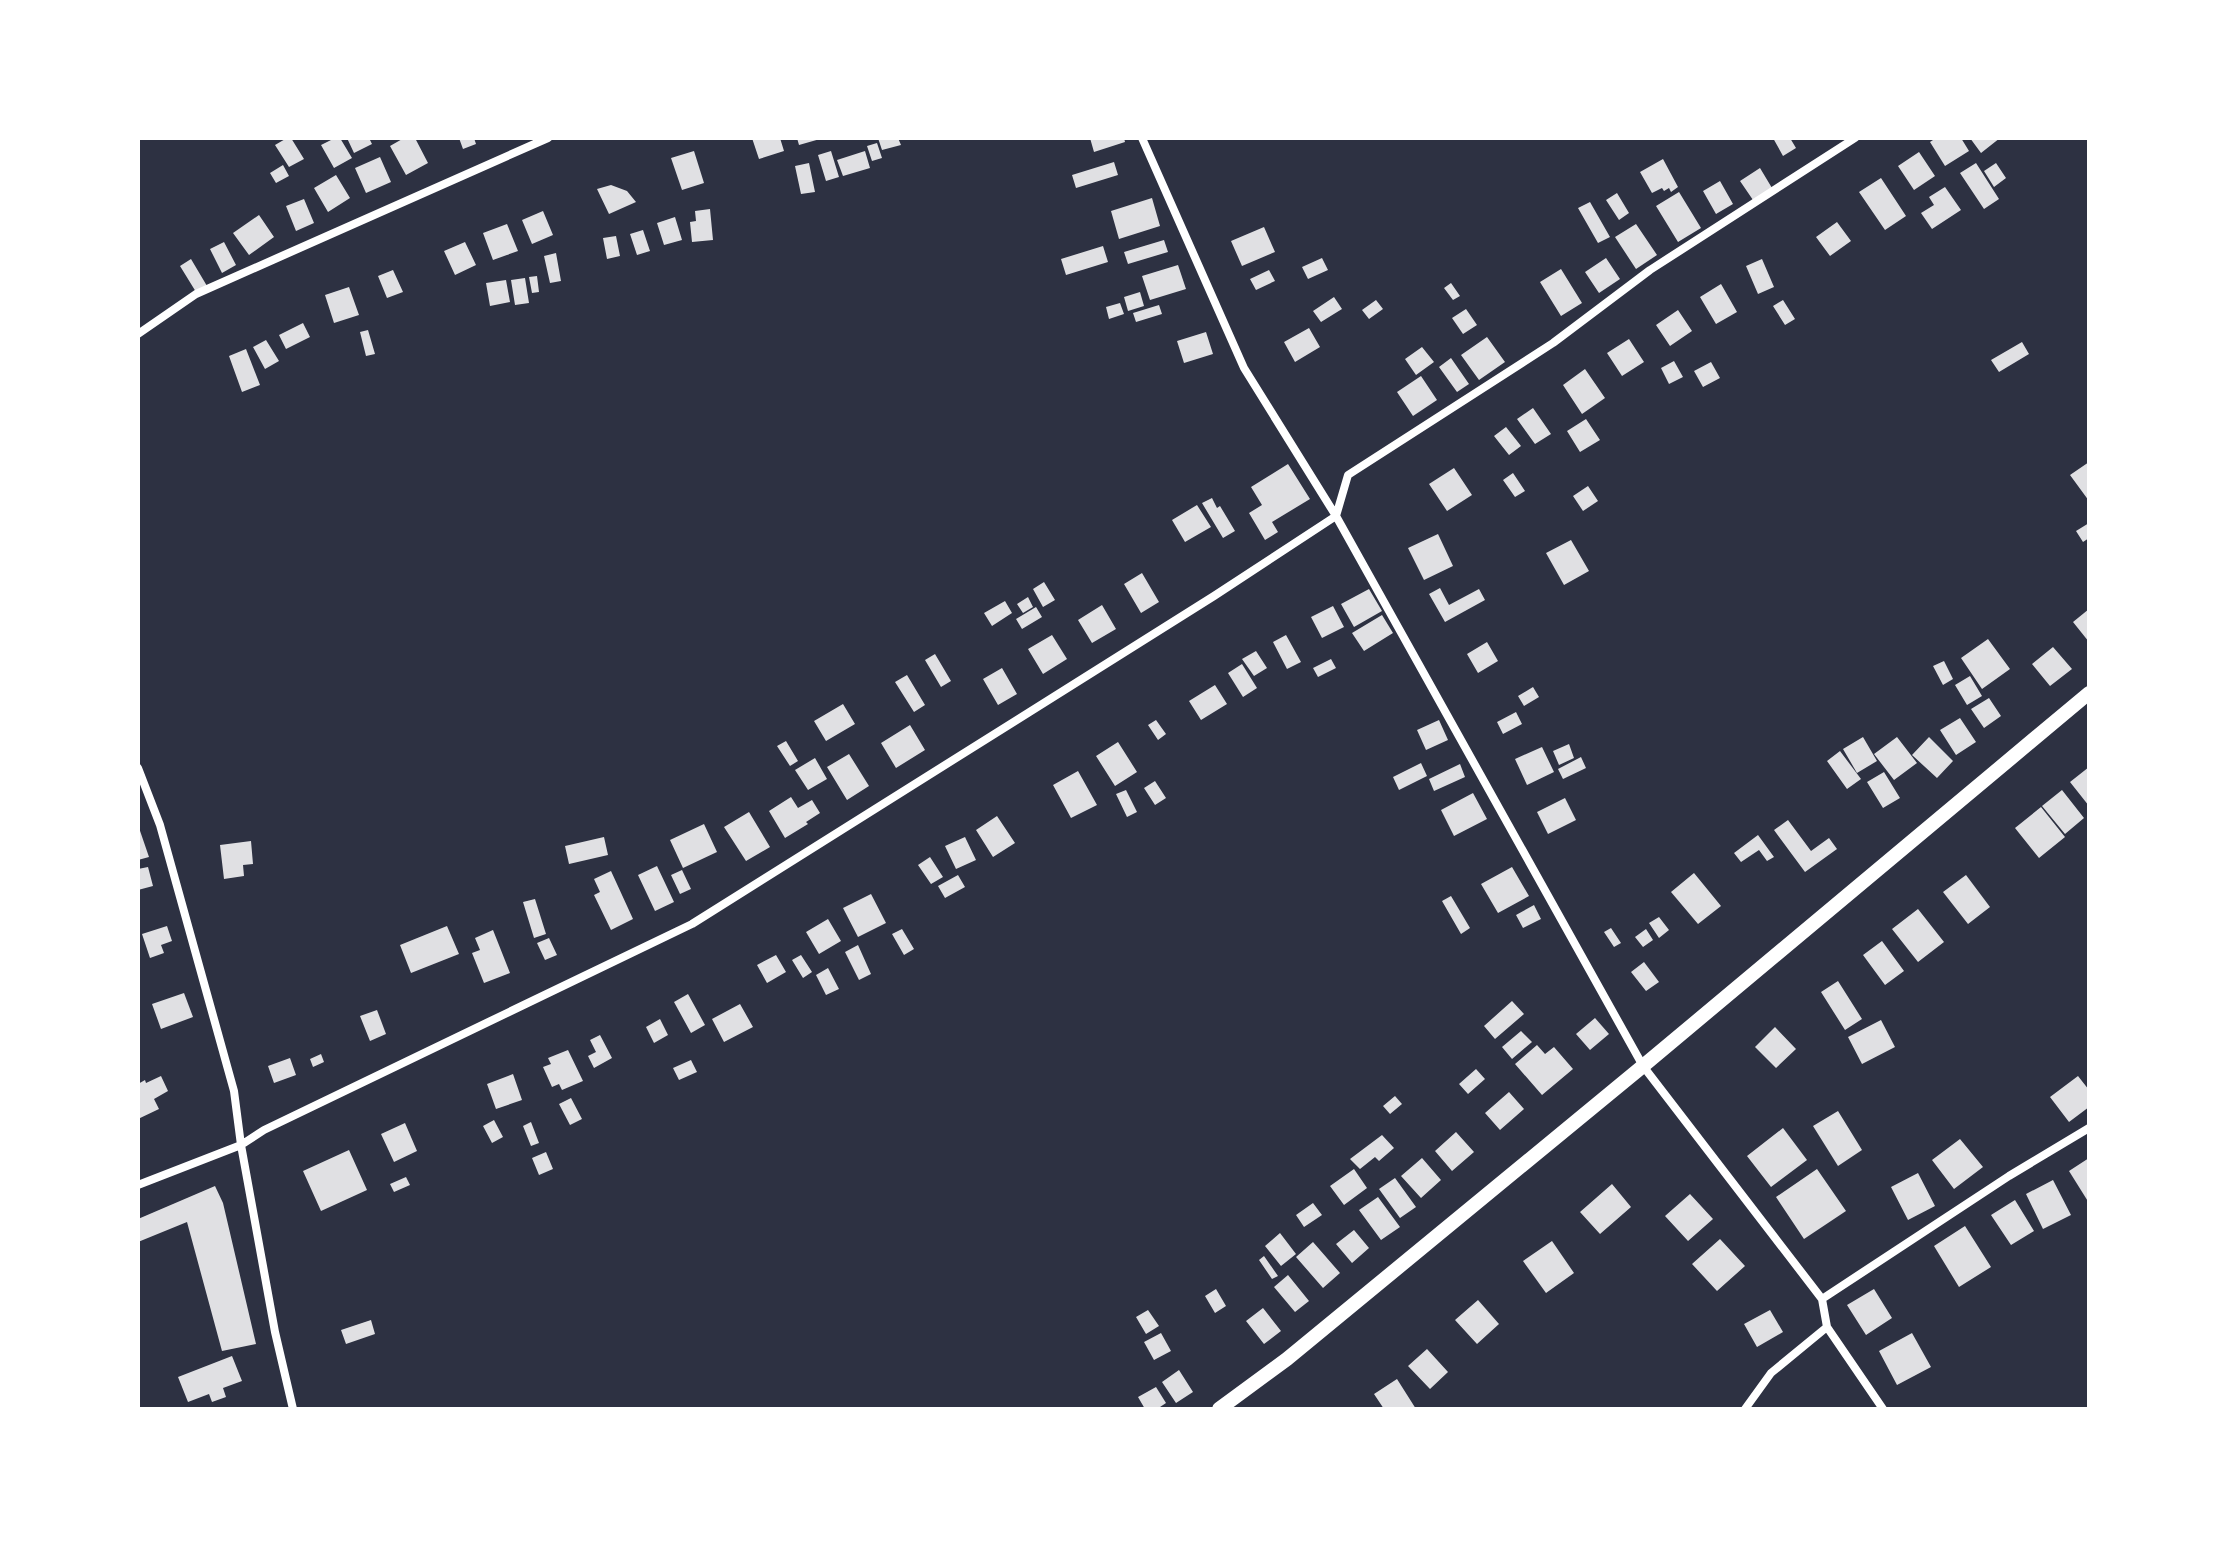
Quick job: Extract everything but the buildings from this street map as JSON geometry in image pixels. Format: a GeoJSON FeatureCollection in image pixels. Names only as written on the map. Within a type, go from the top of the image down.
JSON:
{"type":"FeatureCollection","features":[{"type":"Feature","properties":{"kind":"main road"},"geometry":{"type":"LineString","coordinates":[[1219,1409],[1287,1359],[2089,693]]}},
{"type":"Feature","properties":{"kind":"street"},"geometry":{"type":"LineString","coordinates":[[138,334],[196,294],[548,138]]}},
{"type":"Feature","properties":{"kind":"street"},"geometry":{"type":"LineString","coordinates":[[1142,138],[1244,368],[1336,516],[1643,1066],[1822,1299],[1827,1327],[1883,1409]]}},
{"type":"Feature","properties":{"kind":"street"},"geometry":{"type":"LineString","coordinates":[[138,1185],[241,1145],[278,1123],[692,924],[1336,516],[1348,475],[1553,343],[1650,270],[1855,138]]}},
{"type":"Feature","properties":{"kind":"street"},"geometry":{"type":"LineString","coordinates":[[138,768],[160,825],[234,1091],[275,1332],[293,1409]]}},
{"type":"Feature","properties":{"kind":"street"},"geometry":{"type":"LineString","coordinates":[[1822,1299],[2009,1176],[2089,1128]]}},
{"type":"Feature","properties":{"kind":"street"},"geometry":{"type":"LineString","coordinates":[[1745,1409],[1771,1373],[1827,1327]]}}]}
